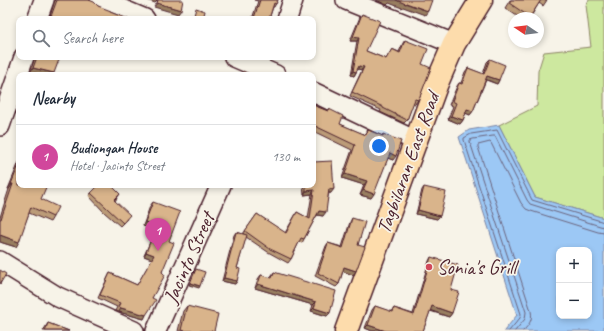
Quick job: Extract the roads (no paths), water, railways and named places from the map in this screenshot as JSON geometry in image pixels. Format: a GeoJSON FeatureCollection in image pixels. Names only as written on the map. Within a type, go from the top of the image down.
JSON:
{"type":"FeatureCollection","features":[{"type":"Feature","properties":{"kind":"main road","name":"Tagbilaran East Road"},"geometry":{"type":"LineString","coordinates":[[346,331],[437,83],[454,44],[481,0]]}},
{"type":"Feature","properties":{"kind":"street"},"geometry":{"type":"LineString","coordinates":[[38,16],[44,0]]}},
{"type":"Feature","properties":{"kind":"street"},"geometry":{"type":"LineString","coordinates":[[100,0],[138,16]]}},
{"type":"Feature","properties":{"kind":"street"},"geometry":{"type":"LineString","coordinates":[[288,16],[293,0]]}},
{"type":"Feature","properties":{"kind":"street"},"geometry":{"type":"LineString","coordinates":[[346,0],[454,44]]}},
{"type":"Feature","properties":{"kind":"street"},"geometry":{"type":"LineString","coordinates":[[19,72],[23,60]]}},
{"type":"Feature","properties":{"kind":"street"},"geometry":{"type":"LineString","coordinates":[[243,60],[274,70]]}},
{"type":"Feature","properties":{"kind":"street"},"geometry":{"type":"LineString","coordinates":[[0,126],[16,80]]}},
{"type":"Feature","properties":{"kind":"street"},"geometry":{"type":"LineString","coordinates":[[316,93],[416,141]]}},
{"type":"Feature","properties":{"kind":"street","name":"Jacinto Street"},"geometry":{"type":"LineString","coordinates":[[156,331],[220,188]]}},
{"type":"Feature","properties":{"kind":"street"},"geometry":{"type":"LineString","coordinates":[[0,261],[58,297],[134,331]]}},
{"type":"Feature","properties":{"kind":"water"},"geometry":{"type":"Polygon","coordinates":[[[499,125],[535,197],[604,218],[604,331],[504,331],[517,315],[459,137],[469,130],[499,125]]]}},
{"type":"Feature","properties":{"kind":"place","name":"Budiongan House"},"geometry":{"type":"Point","coordinates":[158,251]}},
{"type":"Feature","properties":{"kind":"place","name":"Sonia's Grill"},"geometry":{"type":"Point","coordinates":[429,267]}}]}
